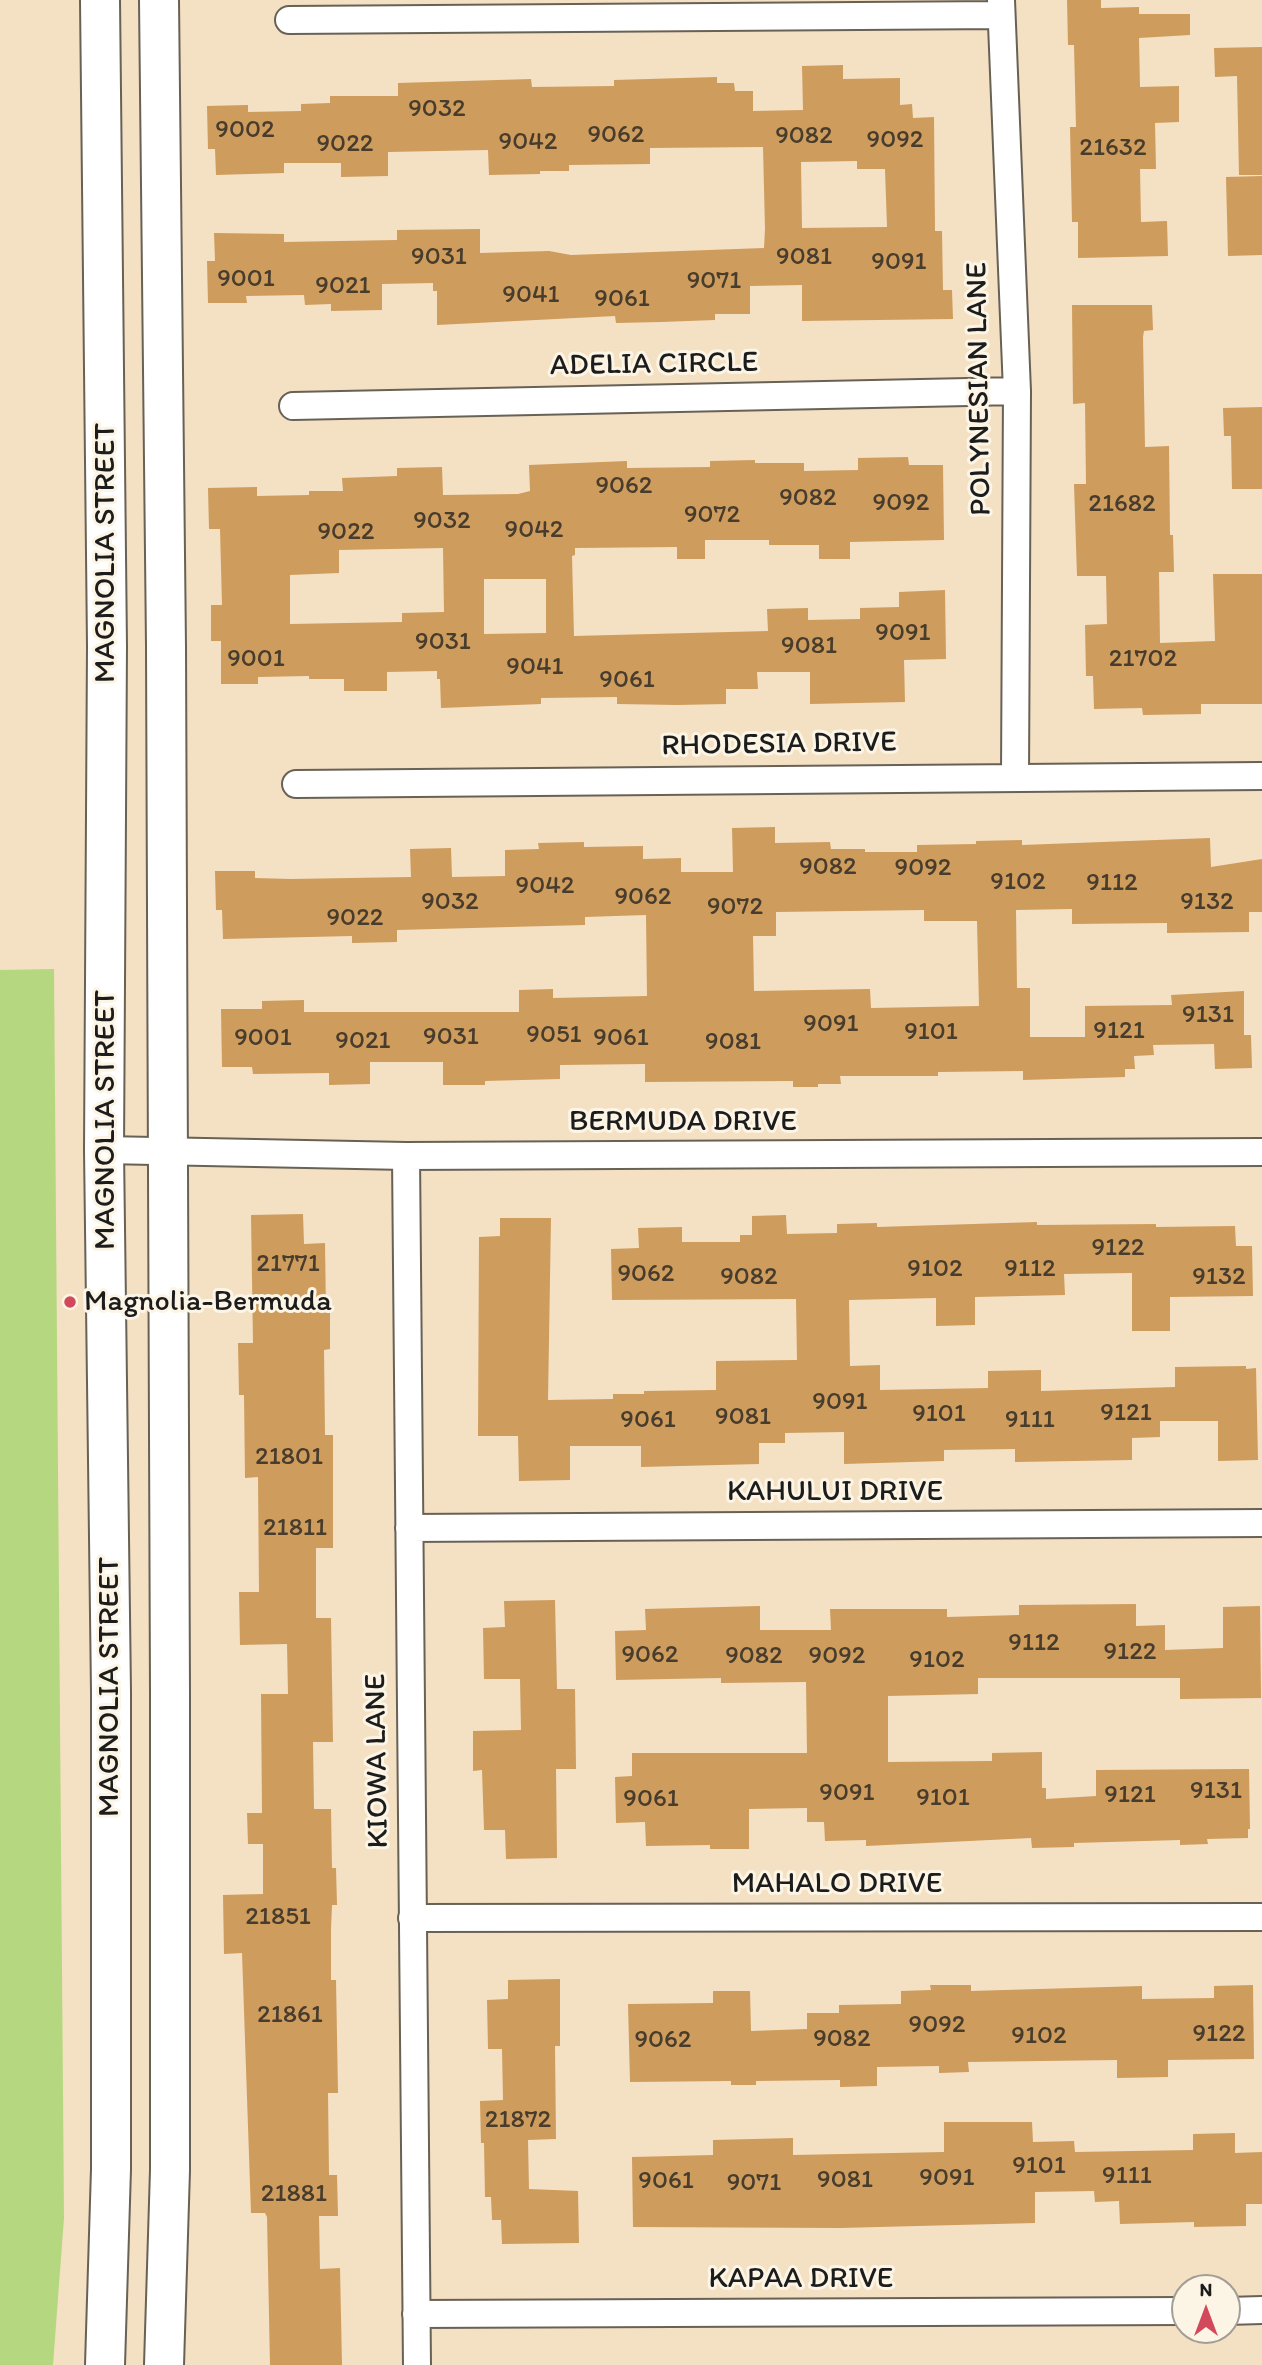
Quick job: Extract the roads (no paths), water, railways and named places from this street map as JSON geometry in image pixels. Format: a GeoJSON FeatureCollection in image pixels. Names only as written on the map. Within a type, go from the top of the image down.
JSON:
{"type":"FeatureCollection","features":[{"type":"Feature","properties":{"kind":"main road","name":"MAGNOLIA STREET"},"geometry":{"type":"LineString","coordinates":[[100,0],[107,632],[104,1150],[111,1692],[111,2169],[105,2365]]}},
{"type":"Feature","properties":{"kind":"main road","name":"MAGNOLIA STREET"},"geometry":{"type":"LineString","coordinates":[[159,0],[166,646],[170,2170],[164,2365]]}},
{"type":"Feature","properties":{"kind":"street"},"geometry":{"type":"LineString","coordinates":[[289,20],[1001,8]]}},
{"type":"Feature","properties":{"kind":"street","name":"POLYNESIAN LANE"},"geometry":{"type":"LineString","coordinates":[[1001,8],[1017,391],[1014,776]]}},
{"type":"Feature","properties":{"kind":"street","name":"ADELIA CIRCLE"},"geometry":{"type":"LineString","coordinates":[[293,406],[1017,391]]}},
{"type":"Feature","properties":{"kind":"street","name":"RHODESIA DRIVE"},"geometry":{"type":"LineString","coordinates":[[296,784],[1262,776]]}},
{"type":"Feature","properties":{"kind":"street","name":"BERMUDA DRIVE"},"geometry":{"type":"LineString","coordinates":[[104,1150],[406,1157],[1262,1152]]}},
{"type":"Feature","properties":{"kind":"street","name":"KIOWA LANE"},"geometry":{"type":"LineString","coordinates":[[406,1157],[417,2365]]}},
{"type":"Feature","properties":{"kind":"street","name":"KAHULUI DRIVE"},"geometry":{"type":"LineString","coordinates":[[409,1528],[1262,1523]]}},
{"type":"Feature","properties":{"kind":"street","name":"MAHALO DRIVE"},"geometry":{"type":"LineString","coordinates":[[412,1918],[1262,1917]]}},
{"type":"Feature","properties":{"kind":"street","name":"KAPAA DRIVE"},"geometry":{"type":"LineString","coordinates":[[416,2315],[1171,2311]]}},
{"type":"Feature","properties":{"kind":"street"},"geometry":{"type":"LineString","coordinates":[[1241,2311],[1262,2311]]}},
{"type":"Feature","properties":{"kind":"place","name":"Magnolia-Bermuda"},"geometry":{"type":"Point","coordinates":[70,1302]}}]}
